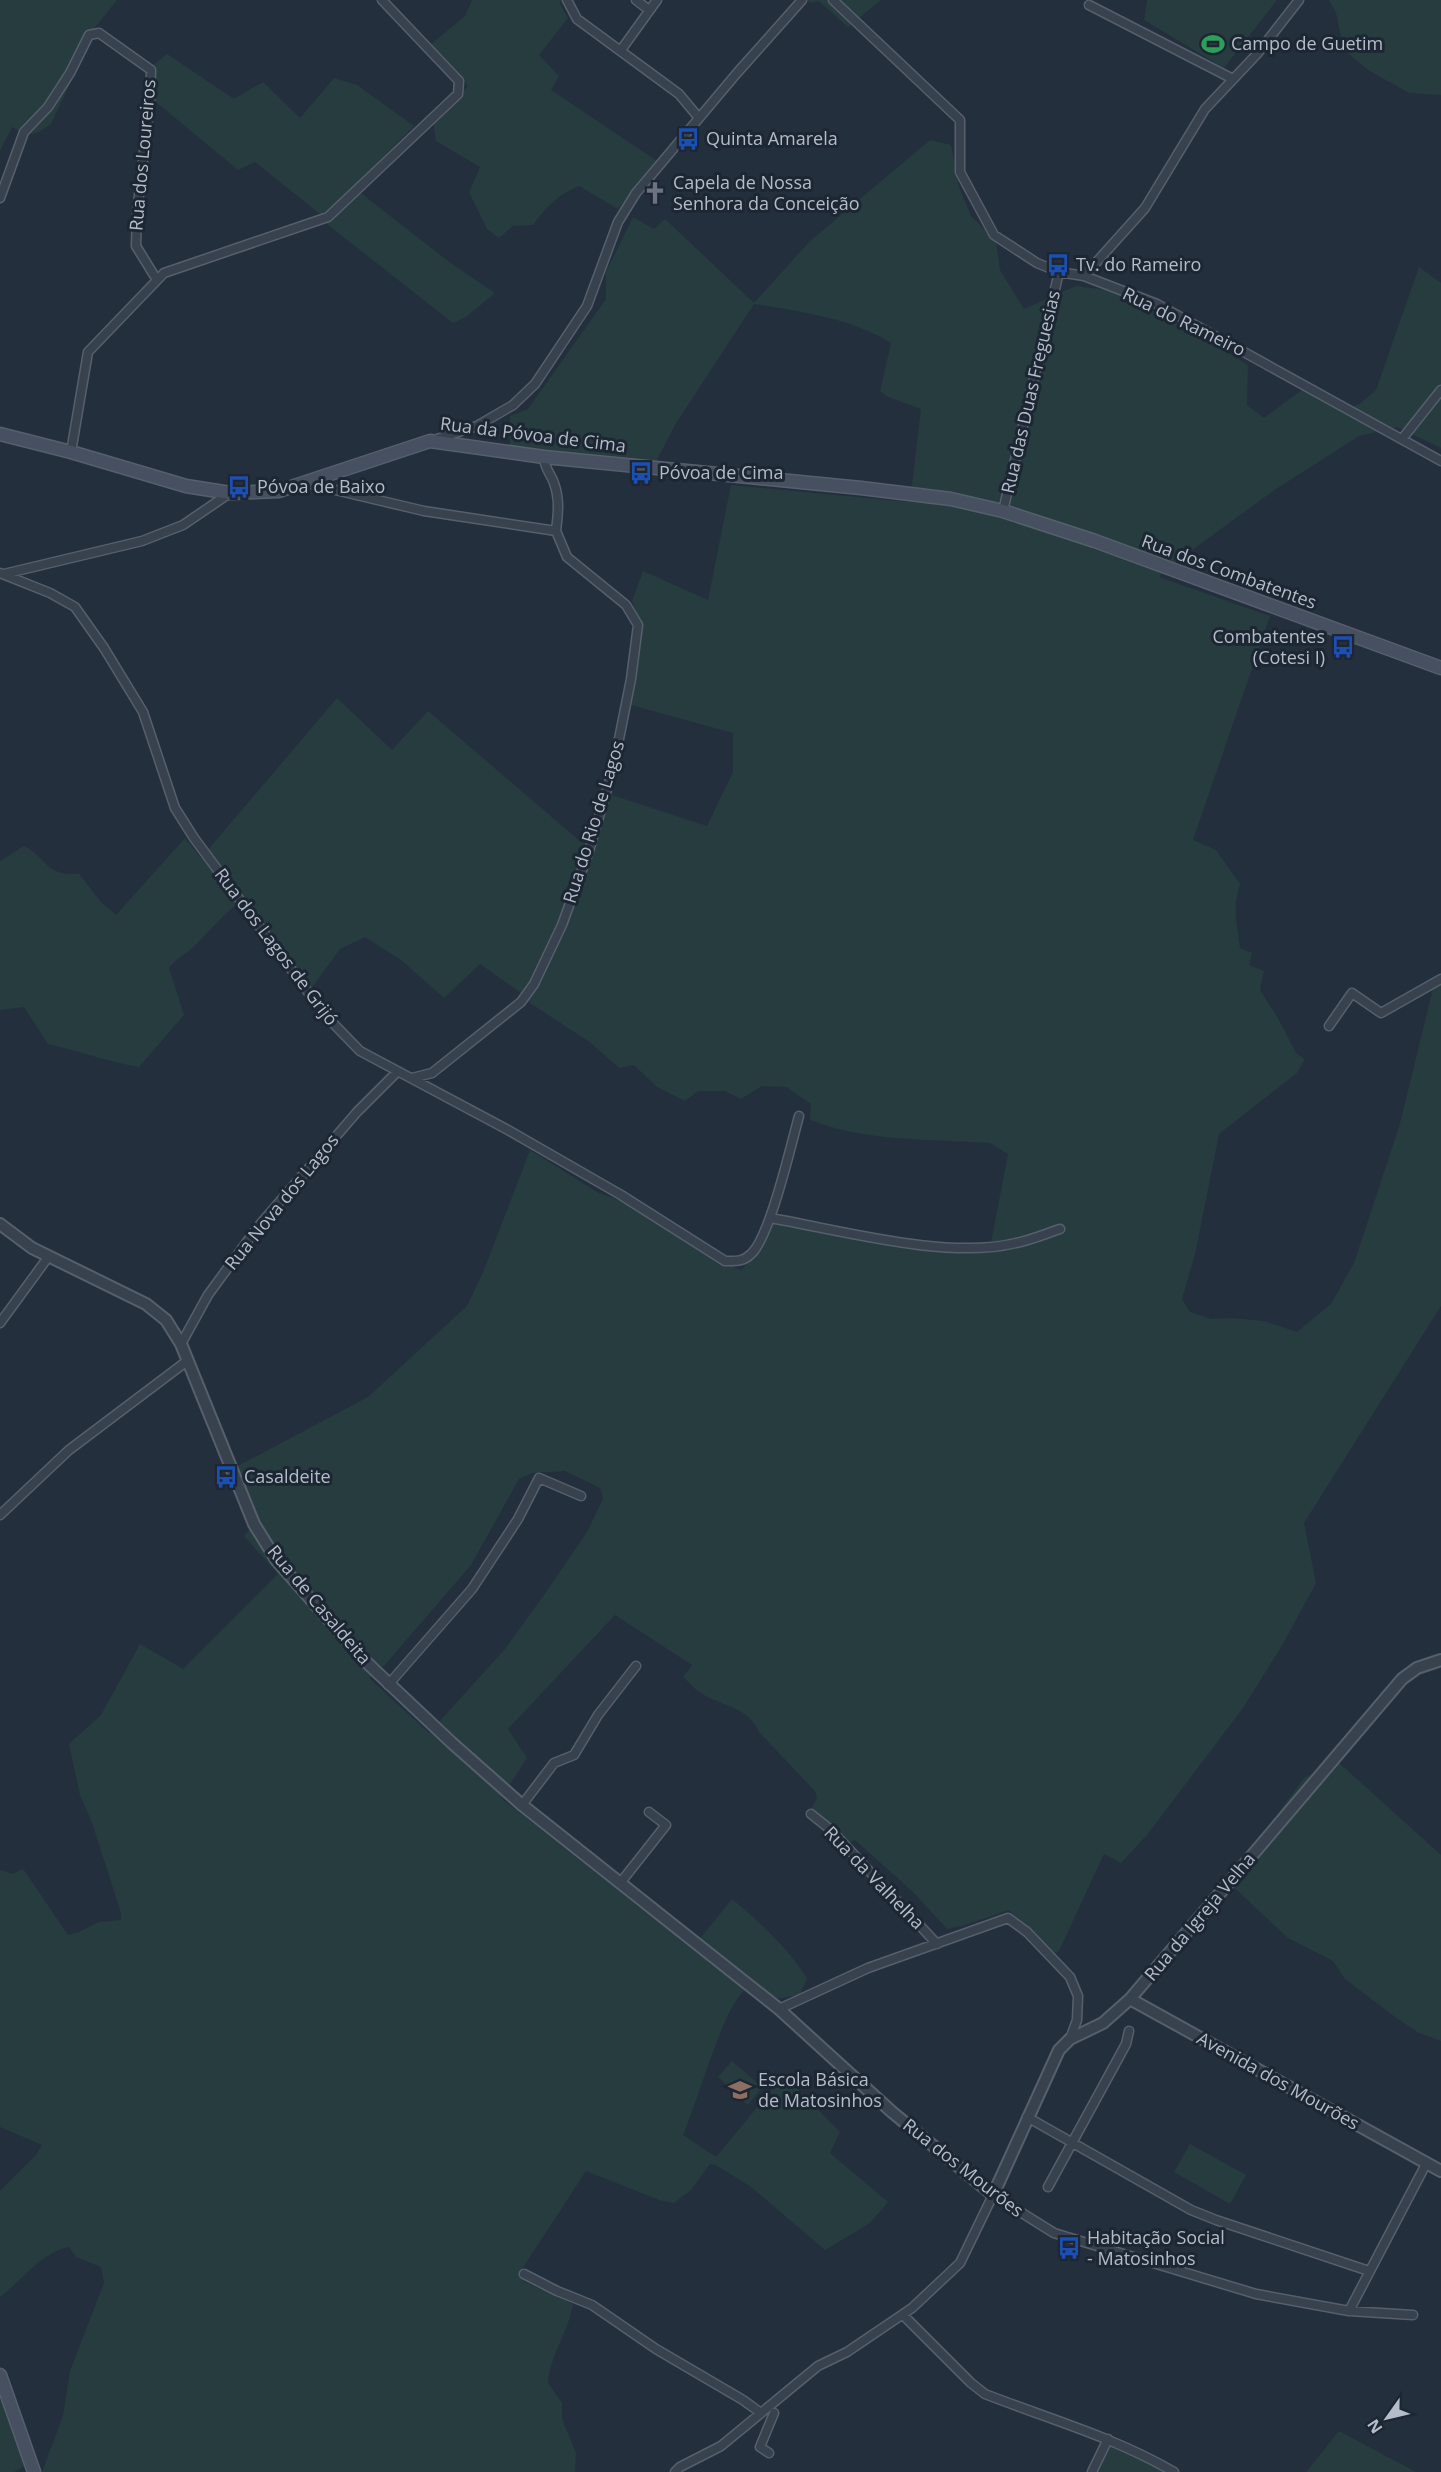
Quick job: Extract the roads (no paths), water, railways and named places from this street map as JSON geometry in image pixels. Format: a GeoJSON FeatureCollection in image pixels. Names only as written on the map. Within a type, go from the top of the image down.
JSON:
{"type":"FeatureCollection","features":[{"type":"Feature","properties":{"kind":"main road","name":"Rua da Póvoa de Cima"},"geometry":{"type":"LineString","coordinates":[[0,434],[186,486],[230,493],[279,491],[430,441],[544,457],[861,488],[951,500],[1003,511]]}},
{"type":"Feature","properties":{"kind":"main road","name":"Rua dos Combatentes"},"geometry":{"type":"LineString","coordinates":[[1003,511],[1095,541],[1437,665]]}},
{"type":"Feature","properties":{"kind":"main road"},"geometry":{"type":"LineString","coordinates":[[0,2374],[34,2472]]}},
{"type":"Feature","properties":{"kind":"street"},"geometry":{"type":"LineString","coordinates":[[71,452],[88,352],[164,273],[328,217],[458,94],[459,81],[382,0]]}},
{"type":"Feature","properties":{"kind":"street"},"geometry":{"type":"LineString","coordinates":[[567,0],[577,19],[679,94],[699,118]]}},
{"type":"Feature","properties":{"kind":"street"},"geometry":{"type":"LineString","coordinates":[[636,0],[649,10]]}},
{"type":"Feature","properties":{"kind":"street"},"geometry":{"type":"LineString","coordinates":[[621,50],[657,0]]}},
{"type":"Feature","properties":{"kind":"street"},"geometry":{"type":"LineString","coordinates":[[430,441],[477,426],[513,405],[535,384],[587,306],[618,222],[636,193],[802,0]]}},
{"type":"Feature","properties":{"kind":"street","name":"Rua do Rameiro"},"geometry":{"type":"LineString","coordinates":[[833,0],[960,120],[960,172],[994,235],[1037,263],[1059,272],[1084,276],[1157,304],[1441,461]]}},
{"type":"Feature","properties":{"kind":"street"},"geometry":{"type":"LineString","coordinates":[[1084,276],[1145,208],[1205,109],[1257,54],[1299,0]]}},
{"type":"Feature","properties":{"kind":"street"},"geometry":{"type":"LineString","coordinates":[[1089,5],[1233,79]]}},
{"type":"Feature","properties":{"kind":"street","name":"Rua dos Loureiros"},"geometry":{"type":"LineString","coordinates":[[0,198],[24,132],[48,107],[89,35],[99,33],[151,70],[150,101],[137,212],[136,246],[157,280]]}},
{"type":"Feature","properties":{"kind":"street","name":"Rua das Duas Freguesias"},"geometry":{"type":"LineString","coordinates":[[1003,511],[1059,272]]}},
{"type":"Feature","properties":{"kind":"street"},"geometry":{"type":"LineString","coordinates":[[1402,439],[1441,390]]}},
{"type":"Feature","properties":{"kind":"street","name":"Rua do Rio de Lagos"},"geometry":{"type":"LineString","coordinates":[[412,1078],[432,1073],[521,1002],[534,984],[566,915],[589,851],[613,769],[631,679],[638,625],[626,605],[567,557],[556,531],[559,505],[554,483],[544,464],[544,457]]}},
{"type":"Feature","properties":{"kind":"street"},"geometry":{"type":"LineString","coordinates":[[304,482],[424,510],[556,531]]}},
{"type":"Feature","properties":{"kind":"street"},"geometry":{"type":"LineString","coordinates":[[1,574],[141,541],[183,525],[230,493]]}},
{"type":"Feature","properties":{"kind":"street","name":"Rua dos Lagos de Grijó"},"geometry":{"type":"LineString","coordinates":[[1,574],[50,593],[75,607],[104,648],[143,711],[176,808],[194,838],[325,1016],[360,1051],[508,1130],[621,1195],[725,1261],[740,1262],[753,1253],[770,1218],[800,1116]]}},
{"type":"Feature","properties":{"kind":"street"},"geometry":{"type":"LineString","coordinates":[[1329,1026],[1352,993],[1381,1013],[1441,979]]}},
{"type":"Feature","properties":{"kind":"street","name":"Rua Nova dos Lagos"},"geometry":{"type":"LineString","coordinates":[[181,1344],[208,1295],[257,1228],[357,1112],[397,1072]]}},
{"type":"Feature","properties":{"kind":"street"},"geometry":{"type":"LineString","coordinates":[[770,1218],[876,1238],[961,1248],[1015,1244],[1060,1229]]}},
{"type":"Feature","properties":{"kind":"street","name":"Rua de Casaldeita"},"geometry":{"type":"LineString","coordinates":[[0,1224],[24,1243],[146,1304],[166,1320],[181,1344],[250,1516],[277,1561],[388,1685],[522,1805],[621,1882]]}},
{"type":"Feature","properties":{"kind":"street"},"geometry":{"type":"LineString","coordinates":[[0,1323],[49,1256]]}},
{"type":"Feature","properties":{"kind":"street"},"geometry":{"type":"LineString","coordinates":[[0,1515],[69,1450],[186,1361]]}},
{"type":"Feature","properties":{"kind":"street"},"geometry":{"type":"LineString","coordinates":[[388,1685],[472,1589],[518,1519],[539,1478],[581,1496]]}},
{"type":"Feature","properties":{"kind":"street","name":"Rua da Igreja Velha"},"geometry":{"type":"LineString","coordinates":[[993,2195],[1056,2055],[1070,2039],[1103,2024],[1130,1999],[1396,1686],[1417,1668],[1441,1660]]}},
{"type":"Feature","properties":{"kind":"street"},"geometry":{"type":"LineString","coordinates":[[522,1805],[554,1763],[574,1755],[598,1715],[636,1666]]}},
{"type":"Feature","properties":{"kind":"street"},"geometry":{"type":"LineString","coordinates":[[621,1882],[666,1825],[649,1812]]}},
{"type":"Feature","properties":{"kind":"street","name":"Rua da Valhelha"},"geometry":{"type":"LineString","coordinates":[[811,1814],[831,1830],[937,1944]]}},
{"type":"Feature","properties":{"kind":"street","name":"Rua dos Mourões"},"geometry":{"type":"LineString","coordinates":[[621,1882],[779,2010],[892,2112],[993,2195],[1054,2233],[1262,2295],[1349,2311],[1413,2315]]}},
{"type":"Feature","properties":{"kind":"street"},"geometry":{"type":"LineString","coordinates":[[779,2010],[868,1968],[1008,1918],[1027,1932],[1070,1977],[1078,1996],[1077,2020],[1070,2039]]}},
{"type":"Feature","properties":{"kind":"street","name":"Avenida dos Mourões"},"geometry":{"type":"LineString","coordinates":[[1130,1999],[1441,2171]]}},
{"type":"Feature","properties":{"kind":"street"},"geometry":{"type":"LineString","coordinates":[[1048,2187],[1126,2044],[1130,2031]]}},
{"type":"Feature","properties":{"kind":"street"},"geometry":{"type":"LineString","coordinates":[[1027,2117],[1191,2210],[1369,2271]]}},
{"type":"Feature","properties":{"kind":"street"},"geometry":{"type":"LineString","coordinates":[[1349,2311],[1426,2164]]}},
{"type":"Feature","properties":{"kind":"street"},"geometry":{"type":"LineString","coordinates":[[675,2472],[680,2467],[721,2446],[818,2366],[847,2352],[903,2315],[960,2263],[993,2195]]}},
{"type":"Feature","properties":{"kind":"street"},"geometry":{"type":"LineString","coordinates":[[524,2274],[592,2305],[656,2349],[760,2412]]}},
{"type":"Feature","properties":{"kind":"street"},"geometry":{"type":"LineString","coordinates":[[903,2315],[985,2394],[1140,2452],[1174,2472]]}},
{"type":"Feature","properties":{"kind":"street"},"geometry":{"type":"LineString","coordinates":[[769,2453],[760,2447],[774,2413]]}},
{"type":"Feature","properties":{"kind":"street"},"geometry":{"type":"LineString","coordinates":[[1092,2472],[1108,2439]]}},
{"type":"Feature","properties":{"kind":"place","name":"Campo de Guetim"},"geometry":{"type":"Point","coordinates":[1213,44]}},
{"type":"Feature","properties":{"kind":"place","name":"Quinta Amarela"},"geometry":{"type":"Point","coordinates":[688,139]}},
{"type":"Feature","properties":{"kind":"place","name":"Capela de Nossa Senhora da Conceição"},"geometry":{"type":"Point","coordinates":[655,193]}},
{"type":"Feature","properties":{"kind":"place","name":"Tv. do Rameiro"},"geometry":{"type":"Point","coordinates":[1058,265]}},
{"type":"Feature","properties":{"kind":"place","name":"Póvoa de Cima"},"geometry":{"type":"Point","coordinates":[641,473]}},
{"type":"Feature","properties":{"kind":"place","name":"Póvoa de Baixo"},"geometry":{"type":"Point","coordinates":[239,487]}},
{"type":"Feature","properties":{"kind":"place","name":"Combatentes (Cotesi I)"},"geometry":{"type":"Point","coordinates":[1343,647]}},
{"type":"Feature","properties":{"kind":"place","name":"Casaldeite"},"geometry":{"type":"Point","coordinates":[226,1477]}},
{"type":"Feature","properties":{"kind":"place","name":"Escola Básica de Matosinhos"},"geometry":{"type":"Point","coordinates":[740,2090]}},
{"type":"Feature","properties":{"kind":"place","name":"Habitação Social - Matosinhos"},"geometry":{"type":"Point","coordinates":[1069,2248]}}]}
